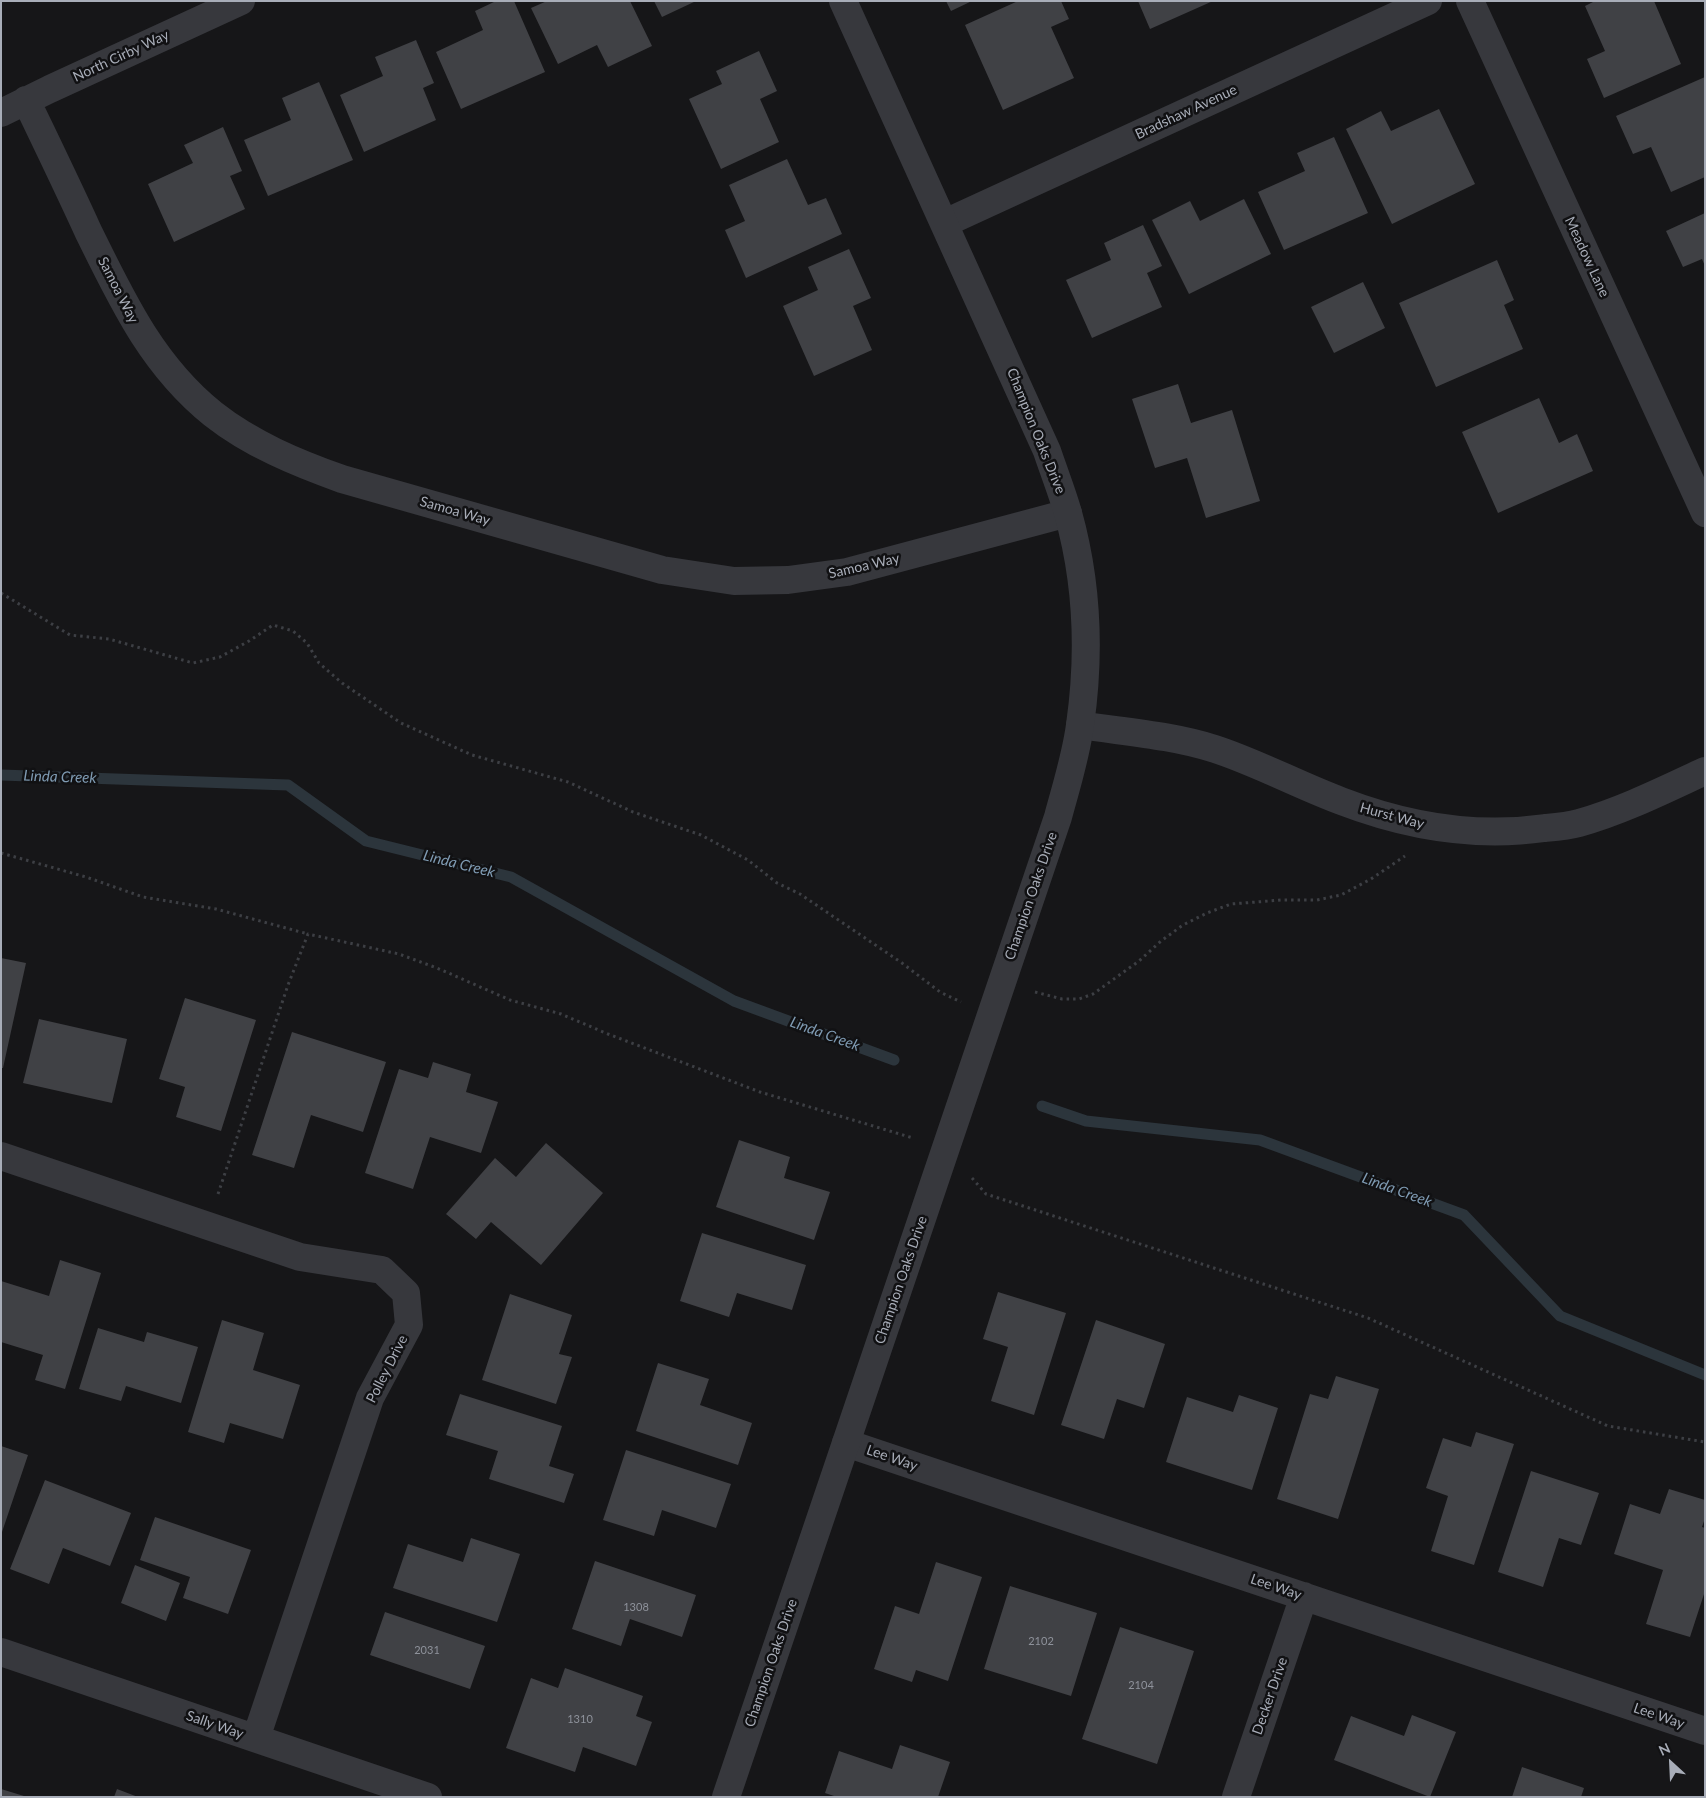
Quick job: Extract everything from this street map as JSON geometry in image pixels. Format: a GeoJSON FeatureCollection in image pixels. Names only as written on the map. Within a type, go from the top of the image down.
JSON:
{"type":"FeatureCollection","features":[{"type":"Feature","properties":{"kind":"street","name":"North Cirby Way"},"geometry":{"type":"LineString","coordinates":[[1,113],[241,1]]}},
{"type":"Feature","properties":{"kind":"street","name":"Champion Oaks Drive"},"geometry":{"type":"LineString","coordinates":[[726,1797],[1058,817],[1080,725],[1085,673],[1085,619],[1079,566],[1068,513],[1047,451],[843,1]]}},
{"type":"Feature","properties":{"kind":"street","name":"Bradshaw Avenue"},"geometry":{"type":"LineString","coordinates":[[945,223],[1428,1]]}},
{"type":"Feature","properties":{"kind":"street","name":"Meadow Lane"},"geometry":{"type":"LineString","coordinates":[[1470,1],[1705,512]]}},
{"type":"Feature","properties":{"kind":"street","name":"Samoa Way"},"geometry":{"type":"LineString","coordinates":[[26,100],[117,290],[139,330],[158,358],[183,388],[214,416],[255,442],[297,463],[342,479],[662,570],[734,582],[788,580],[847,572],[1068,513]]}},
{"type":"Feature","properties":{"kind":"street","name":"Hurst Way"},"geometry":{"type":"LineString","coordinates":[[1080,725],[1174,738],[1213,748],[1248,760],[1341,801],[1402,821],[1454,831],[1517,832],[1578,824],[1640,801],[1705,771]]}},
{"type":"Feature","properties":{"kind":"street","name":"Polley Drive"},"geometry":{"type":"LineString","coordinates":[[1,1156],[300,1257],[382,1270],[406,1293],[409,1326],[370,1398],[256,1738]]}},
{"type":"Feature","properties":{"kind":"street","name":"Lee Way"},"geometry":{"type":"LineString","coordinates":[[846,1442],[1705,1732]]}},
{"type":"Feature","properties":{"kind":"street","name":"Decker Drive"},"geometry":{"type":"LineString","coordinates":[[1236,1797],[1304,1596]]}},
{"type":"Feature","properties":{"kind":"street","name":"Sally Way"},"geometry":{"type":"LineString","coordinates":[[1,1652],[428,1797]]}},
{"type":"Feature","properties":{"kind":"path"},"geometry":{"type":"LineString","coordinates":[[1,593],[70,635],[109,639],[193,663],[220,657],[273,625],[293,631],[307,643],[319,663],[342,683],[401,723],[472,755],[568,782],[633,812],[702,835],[748,860],[777,883],[800,894],[828,912],[902,963],[940,992],[990,1018]]}},
{"type":"Feature","properties":{"kind":"path"},"geometry":{"type":"LineString","coordinates":[[1,853],[86,877],[143,897],[216,909],[308,934],[399,954],[438,968],[510,1000],[561,1014],[760,1092],[946,1148],[986,1194],[1368,1318],[1608,1426],[1705,1442]]}},
{"type":"Feature","properties":{"kind":"path"},"geometry":{"type":"LineString","coordinates":[[1002,984],[1062,999],[1080,999],[1092,994],[1133,966],[1161,940],[1183,925],[1207,914],[1231,904],[1282,900],[1317,900],[1341,895],[1371,879],[1408,854]]}},
{"type":"Feature","properties":{"kind":"path"},"geometry":{"type":"LineString","coordinates":[[207,1226],[288,985],[308,934]]}},
{"type":"Feature","properties":{"kind":"building"},"geometry":{"type":"Polygon","coordinates":[[[496,1],[514,1],[545,72],[461,109],[436,52],[483,30],[475,11],[496,1]]]}},
{"type":"Feature","properties":{"kind":"building"},"geometry":{"type":"Polygon","coordinates":[[[547,1],[630,1],[652,46],[608,67],[597,45],[558,64],[531,8],[547,1]]]}},
{"type":"Feature","properties":{"kind":"building"},"geometry":{"type":"Polygon","coordinates":[[[654,1],[696,1],[662,17],[654,1]]]}},
{"type":"Feature","properties":{"kind":"building"},"geometry":{"type":"Polygon","coordinates":[[[946,1],[972,1],[951,11],[946,1]]]}},
{"type":"Feature","properties":{"kind":"building"},"geometry":{"type":"Polygon","coordinates":[[[1018,1],[1061,1],[1069,19],[1051,27],[1074,78],[1003,110],[965,25],[1018,1]]]}},
{"type":"Feature","properties":{"kind":"building"},"geometry":{"type":"Polygon","coordinates":[[[1138,1],[1213,1],[1150,29],[1138,1]]]}},
{"type":"Feature","properties":{"kind":"building"},"geometry":{"type":"Polygon","coordinates":[[[1595,1],[1654,1],[1681,64],[1604,98],[1587,59],[1605,51],[1585,6],[1595,1]]]}},
{"type":"Feature","properties":{"kind":"building"},"geometry":{"type":"Polygon","coordinates":[[[416,40],[434,83],[423,88],[436,120],[364,152],[340,95],[383,76],[375,57],[416,40]]]}},
{"type":"Feature","properties":{"kind":"building"},"geometry":{"type":"Polygon","coordinates":[[[759,51],[777,91],[760,99],[779,142],[721,169],[689,99],[722,84],[716,71],[759,51]]]}},
{"type":"Feature","properties":{"kind":"building"},"geometry":{"type":"Polygon","coordinates":[[[1705,77],[1705,177],[1671,192],[1651,147],[1633,154],[1616,116],[1705,77]]]}},
{"type":"Feature","properties":{"kind":"building"},"geometry":{"type":"Polygon","coordinates":[[[319,82],[353,160],[268,196],[244,140],[291,120],[282,98],[319,82]]]}},
{"type":"Feature","properties":{"kind":"building"},"geometry":{"type":"Polygon","coordinates":[[[1439,109],[1475,184],[1392,224],[1346,129],[1381,111],[1391,131],[1439,109]]]}},
{"type":"Feature","properties":{"kind":"building"},"geometry":{"type":"Polygon","coordinates":[[[223,127],[242,171],[230,176],[245,209],[174,242],[148,184],[193,163],[184,145],[223,127]]]}},
{"type":"Feature","properties":{"kind":"building"},"geometry":{"type":"Polygon","coordinates":[[[1334,137],[1368,213],[1284,250],[1258,192],[1305,171],[1297,153],[1334,137]]]}},
{"type":"Feature","properties":{"kind":"building"},"geometry":{"type":"Polygon","coordinates":[[[787,159],[808,205],[826,198],[842,234],[746,278],[725,230],[745,221],[729,185],[787,159]]]}},
{"type":"Feature","properties":{"kind":"building"},"geometry":{"type":"Polygon","coordinates":[[[1244,199],[1271,254],[1189,294],[1152,220],[1190,201],[1200,221],[1244,199]]]}},
{"type":"Feature","properties":{"kind":"building"},"geometry":{"type":"Polygon","coordinates":[[[1705,213],[1705,266],[1702,259],[1683,267],[1666,231],[1705,213]]]}},
{"type":"Feature","properties":{"kind":"building"},"geometry":{"type":"Polygon","coordinates":[[[1143,225],[1162,266],[1147,273],[1162,307],[1092,338],[1066,280],[1111,260],[1104,243],[1143,225]]]}},
{"type":"Feature","properties":{"kind":"building"},"geometry":{"type":"Polygon","coordinates":[[[849,249],[871,298],[853,306],[872,350],[814,376],[783,306],[818,290],[808,267],[849,249]]]}},
{"type":"Feature","properties":{"kind":"building"},"geometry":{"type":"Polygon","coordinates":[[[1497,260],[1514,300],[1504,305],[1523,349],[1436,387],[1399,303],[1497,260]]]}},
{"type":"Feature","properties":{"kind":"building"},"geometry":{"type":"Polygon","coordinates":[[[1363,282],[1385,328],[1334,353],[1311,307],[1363,282]]]}},
{"type":"Feature","properties":{"kind":"building"},"geometry":{"type":"Polygon","coordinates":[[[1178,384],[1191,423],[1232,410],[1260,501],[1206,518],[1187,458],[1155,468],[1132,399],[1178,384]]]}},
{"type":"Feature","properties":{"kind":"building"},"geometry":{"type":"Polygon","coordinates":[[[1539,398],[1559,443],[1577,434],[1593,471],[1498,513],[1462,432],[1539,398]]]}},
{"type":"Feature","properties":{"kind":"building"},"geometry":{"type":"Polygon","coordinates":[[[1,958],[26,963],[3,1068],[1,1068],[1,958]]]}},
{"type":"Feature","properties":{"kind":"building"},"geometry":{"type":"Polygon","coordinates":[[[185,998],[256,1020],[221,1131],[176,1117],[185,1087],[159,1079],[185,998]]]}},
{"type":"Feature","properties":{"kind":"building"},"geometry":{"type":"Polygon","coordinates":[[[39,1019],[127,1039],[112,1103],[23,1083],[39,1019]]]}},
{"type":"Feature","properties":{"kind":"building"},"geometry":{"type":"Polygon","coordinates":[[[292,1032],[386,1062],[363,1132],[311,1115],[294,1168],[252,1155],[292,1032]]]}},
{"type":"Feature","properties":{"kind":"building"},"geometry":{"type":"Polygon","coordinates":[[[433,1062],[471,1074],[466,1092],[498,1102],[481,1153],[430,1137],[413,1189],[365,1173],[399,1069],[428,1078],[433,1062]]]}},
{"type":"Feature","properties":{"kind":"building"},"geometry":{"type":"Polygon","coordinates":[[[739,1140],[790,1157],[784,1178],[830,1192],[814,1240],[716,1207],[739,1140]]]}},
{"type":"Feature","properties":{"kind":"building"},"geometry":{"type":"Polygon","coordinates":[[[546,1143],[603,1193],[541,1265],[491,1222],[476,1239],[446,1214],[495,1158],[516,1177],[546,1143]]]}},
{"type":"Feature","properties":{"kind":"building"},"geometry":{"type":"Polygon","coordinates":[[[702,1233],[806,1265],[792,1310],[737,1293],[729,1317],[680,1301],[702,1233]]]}},
{"type":"Feature","properties":{"kind":"building"},"geometry":{"type":"Polygon","coordinates":[[[60,1260],[101,1273],[65,1389],[35,1380],[43,1355],[1,1342],[1,1281],[49,1296],[60,1260]]]}},
{"type":"Feature","properties":{"kind":"building"},"geometry":{"type":"Polygon","coordinates":[[[998,1292],[1066,1313],[1034,1415],[991,1401],[1008,1347],[983,1339],[998,1292]]]}},
{"type":"Feature","properties":{"kind":"building"},"geometry":{"type":"Polygon","coordinates":[[[510,1294],[572,1315],[559,1354],[572,1357],[556,1404],[482,1380],[510,1294]]]}},
{"type":"Feature","properties":{"kind":"building"},"geometry":{"type":"Polygon","coordinates":[[[222,1320],[264,1333],[253,1370],[300,1385],[283,1439],[230,1423],[224,1443],[188,1432],[222,1320]]]}},
{"type":"Feature","properties":{"kind":"building"},"geometry":{"type":"Polygon","coordinates":[[[1096,1320],[1165,1344],[1144,1408],[1117,1399],[1104,1439],[1061,1425],[1096,1320]]]}},
{"type":"Feature","properties":{"kind":"building"},"geometry":{"type":"Polygon","coordinates":[[[98,1328],[144,1342],[147,1332],[198,1347],[181,1403],[126,1386],[121,1401],[79,1389],[98,1328]]]}},
{"type":"Feature","properties":{"kind":"building"},"geometry":{"type":"Polygon","coordinates":[[[658,1363],[709,1379],[700,1405],[752,1423],[738,1465],[636,1431],[658,1363]]]}},
{"type":"Feature","properties":{"kind":"building"},"geometry":{"type":"Polygon","coordinates":[[[1336,1376],[1379,1389],[1338,1519],[1277,1499],[1310,1394],[1328,1399],[1336,1376]]]}},
{"type":"Feature","properties":{"kind":"building"},"geometry":{"type":"Polygon","coordinates":[[[460,1394],[562,1426],[549,1466],[574,1474],[564,1503],[489,1479],[498,1451],[446,1435],[460,1394]]]}},
{"type":"Feature","properties":{"kind":"building"},"geometry":{"type":"Polygon","coordinates":[[[1239,1395],[1278,1408],[1252,1490],[1166,1462],[1187,1397],[1233,1412],[1239,1395]]]}},
{"type":"Feature","properties":{"kind":"building"},"geometry":{"type":"Polygon","coordinates":[[[1476,1432],[1514,1444],[1474,1565],[1431,1551],[1448,1496],[1426,1488],[1443,1438],[1471,1447],[1476,1432]]]}},
{"type":"Feature","properties":{"kind":"building"},"geometry":{"type":"Polygon","coordinates":[[[1,1446],[28,1455],[2,1532],[1,1532],[1,1446]]]}},
{"type":"Feature","properties":{"kind":"building"},"geometry":{"type":"Polygon","coordinates":[[[626,1450],[731,1484],[716,1528],[662,1510],[654,1536],[603,1520],[626,1450]]]}},
{"type":"Feature","properties":{"kind":"building"},"geometry":{"type":"Polygon","coordinates":[[[1531,1471],[1599,1493],[1581,1545],[1559,1538],[1543,1587],[1498,1572],[1531,1471]]]}},
{"type":"Feature","properties":{"kind":"building"},"geometry":{"type":"Polygon","coordinates":[[[45,1480],[131,1513],[110,1566],[63,1548],[49,1584],[10,1569],[45,1480]]]}},
{"type":"Feature","properties":{"kind":"building"},"geometry":{"type":"Polygon","coordinates":[[[1669,1489],[1705,1500],[1705,1518],[1702,1527],[1705,1528],[1705,1591],[1690,1637],[1646,1624],[1663,1570],[1614,1554],[1630,1504],[1660,1514],[1669,1489]]]}},
{"type":"Feature","properties":{"kind":"building"},"geometry":{"type":"Polygon","coordinates":[[[155,1517],[251,1550],[228,1614],[183,1598],[190,1577],[140,1560],[155,1517]]]}},
{"type":"Feature","properties":{"kind":"building"},"geometry":{"type":"Polygon","coordinates":[[[471,1538],[520,1554],[497,1622],[393,1588],[408,1544],[463,1562],[471,1538]]]}},
{"type":"Feature","properties":{"kind":"building"},"geometry":{"type":"Polygon","coordinates":[[[595,1561],[696,1595],[682,1637],[630,1619],[621,1646],[572,1629],[595,1561]]]}},
{"type":"Feature","properties":{"kind":"building"},"geometry":{"type":"Polygon","coordinates":[[[936,1562],[982,1577],[948,1681],[916,1670],[912,1682],[874,1669],[895,1606],[919,1614],[936,1562]]]}},
{"type":"Feature","properties":{"kind":"building"},"geometry":{"type":"Polygon","coordinates":[[[135,1565],[180,1583],[166,1621],[121,1603],[135,1565]]]}},
{"type":"Feature","properties":{"kind":"building"},"geometry":{"type":"Polygon","coordinates":[[[1010,1586],[1097,1613],[1071,1696],[984,1669],[1010,1586]]]}},
{"type":"Feature","properties":{"kind":"building"},"geometry":{"type":"Polygon","coordinates":[[[385,1612],[485,1646],[470,1689],[370,1655],[385,1612]]]}},
{"type":"Feature","properties":{"kind":"building"},"geometry":{"type":"Polygon","coordinates":[[[1120,1627],[1194,1651],[1157,1764],[1082,1739],[1120,1627]]]}},
{"type":"Feature","properties":{"kind":"building"},"geometry":{"type":"Polygon","coordinates":[[[565,1668],[643,1696],[636,1716],[652,1722],[636,1766],[583,1747],[575,1772],[506,1748],[531,1678],[558,1688],[565,1668]]]}},
{"type":"Feature","properties":{"kind":"building"},"geometry":{"type":"Polygon","coordinates":[[[1412,1715],[1456,1732],[1430,1797],[1334,1760],[1351,1716],[1404,1736],[1412,1715]]]}},
{"type":"Feature","properties":{"kind":"building"},"geometry":{"type":"Polygon","coordinates":[[[900,1745],[950,1762],[938,1797],[837,1797],[825,1793],[839,1751],[892,1769],[900,1745]]]}},
{"type":"Feature","properties":{"kind":"building"},"geometry":{"type":"Polygon","coordinates":[[[1522,1767],[1584,1788],[1581,1797],[1512,1797],[1522,1767]]]}},
{"type":"Feature","properties":{"kind":"building"},"geometry":{"type":"Polygon","coordinates":[[[1,1789],[24,1796],[24,1797],[1,1797],[1,1789]]]}},
{"type":"Feature","properties":{"kind":"building"},"geometry":{"type":"Polygon","coordinates":[[[117,1789],[138,1797],[114,1797],[117,1789]]]}},
{"type":"Feature","properties":{"kind":"waterway","name":"Linda Creek"},"geometry":{"type":"LineString","coordinates":[[1,775],[288,785],[366,841],[511,877],[734,1001],[894,1060]]}},
{"type":"Feature","properties":{"kind":"waterway","name":"Linda Creek"},"geometry":{"type":"LineString","coordinates":[[1042,1106],[1086,1121],[1260,1140],[1464,1215],[1560,1316],[1705,1375]]}}]}
